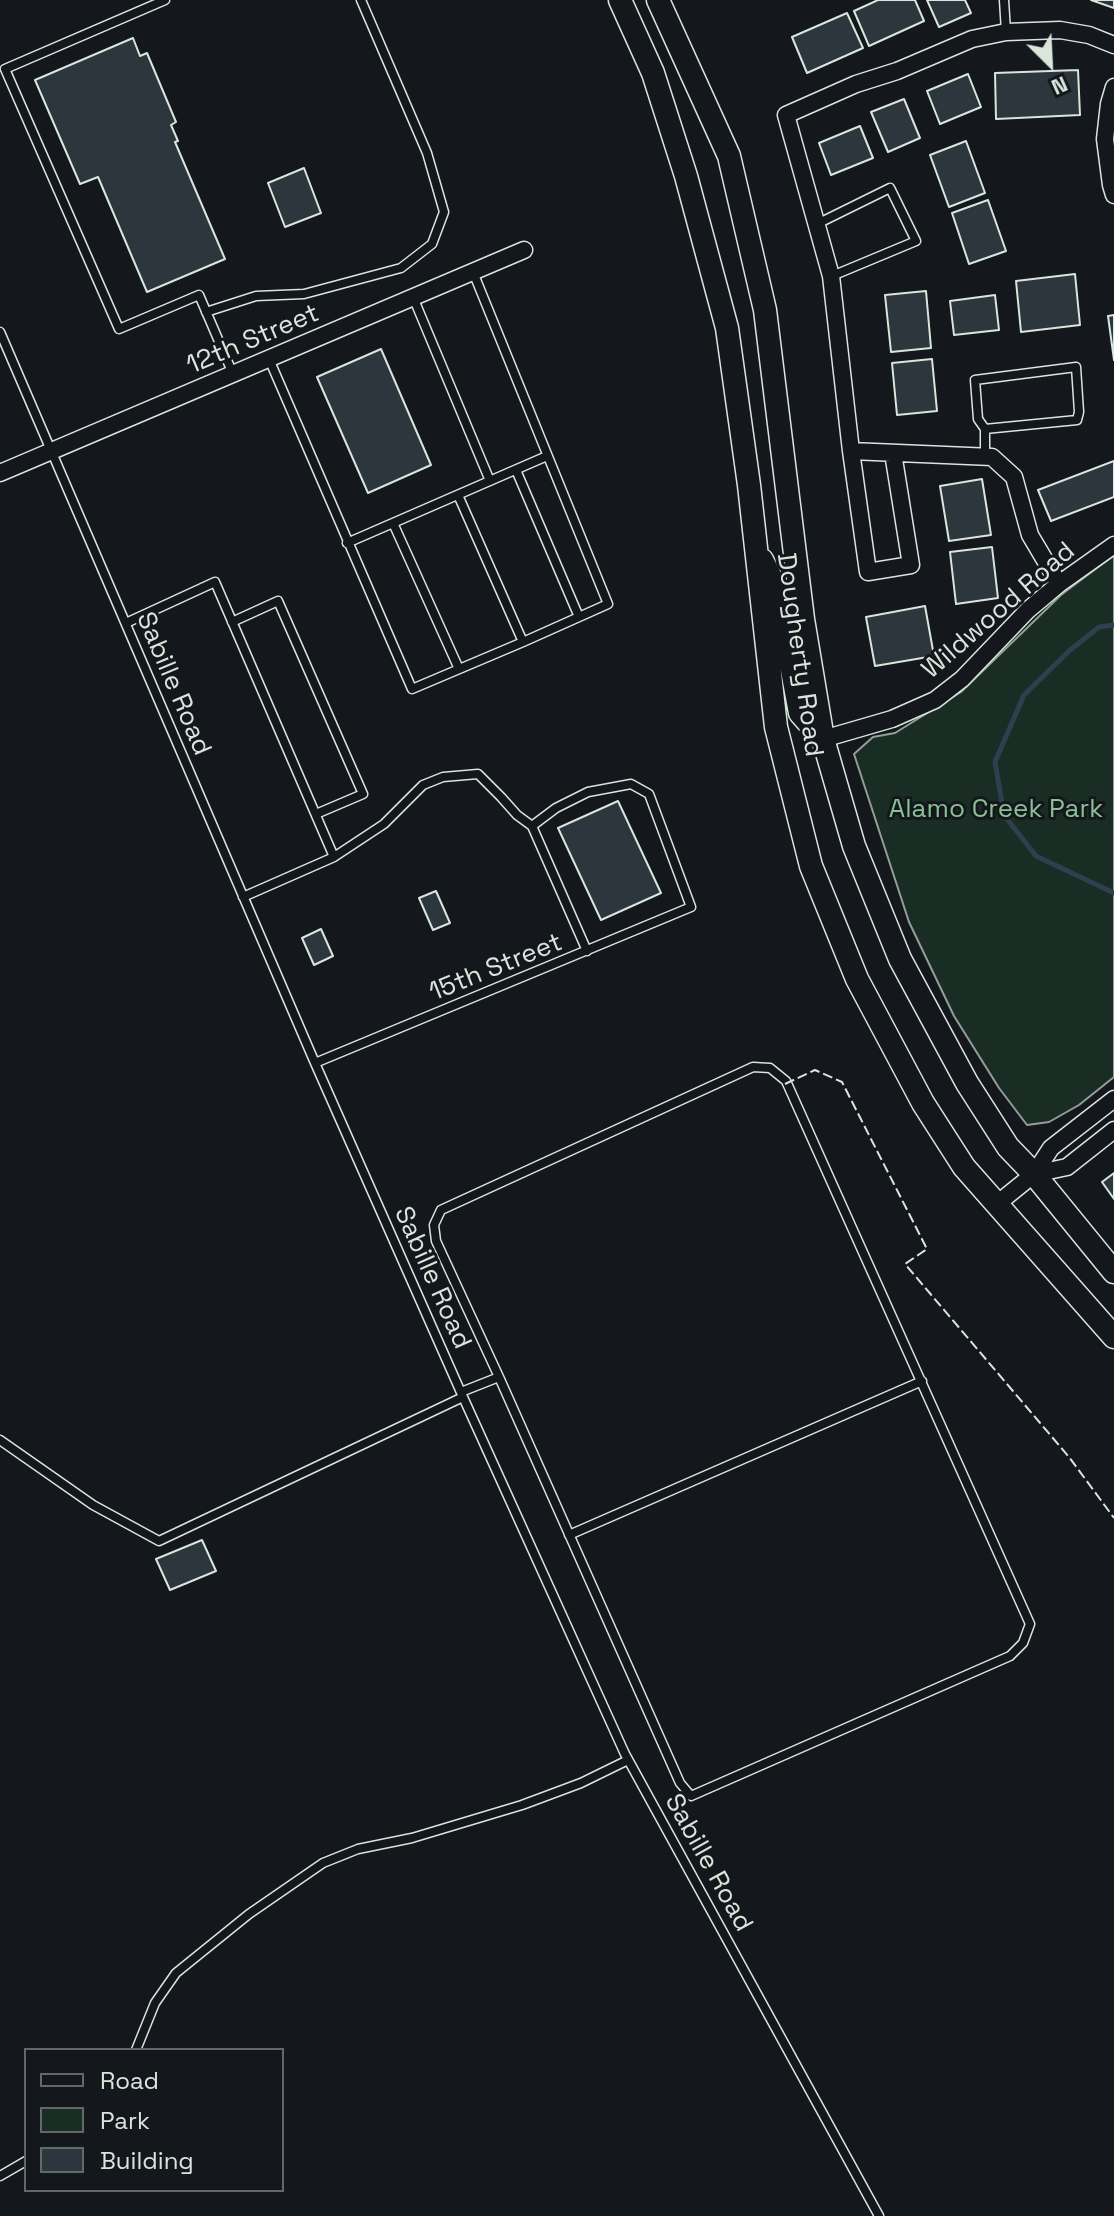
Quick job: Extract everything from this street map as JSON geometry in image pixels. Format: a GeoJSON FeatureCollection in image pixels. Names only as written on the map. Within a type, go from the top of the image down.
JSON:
{"type":"FeatureCollection","features":[{"type":"Feature","properties":{"kind":"main road","name":"Dougherty Road"},"geometry":{"type":"LineString","coordinates":[[620,0],[653,73],[686,176],[727,328],[776,727],[811,866],[857,979],[923,1103],[964,1167],[1114,1337]]}},
{"type":"Feature","properties":{"kind":"main road","name":"Dougherty Road"},"geometry":{"type":"LineString","coordinates":[[658,0],[729,156],[765,310],[803,619],[823,739],[854,846],[900,959],[967,1083],[1008,1147],[1114,1272]]}},
{"type":"Feature","properties":{"kind":"main road"},"geometry":{"type":"LineString","coordinates":[[755,545],[777,590],[800,713],[823,739]]}},
{"type":"Feature","properties":{"kind":"street"},"geometry":{"type":"LineString","coordinates":[[893,453],[911,565],[868,572],[831,276],[786,115],[972,39],[1006,32],[1060,30],[1089,35],[1114,45]]}},
{"type":"Feature","properties":{"kind":"street"},"geometry":{"type":"LineString","coordinates":[[1114,87],[1105,139],[1114,195]]}},
{"type":"Feature","properties":{"kind":"street","name":"12th Street"},"geometry":{"type":"LineString","coordinates":[[0,473],[524,250]]}},
{"type":"Feature","properties":{"kind":"street"},"geometry":{"type":"LineString","coordinates":[[851,451],[992,457],[1014,477],[1030,535],[1059,584]]}},
{"type":"Feature","properties":{"kind":"street","name":"Wildwood Road"},"geometry":{"type":"LineString","coordinates":[[823,739],[892,719],[935,700],[962,679],[1028,610],[1114,545]]}},
{"type":"Feature","properties":{"kind":"street"},"geometry":{"type":"LineString","coordinates":[[997,1204],[1034,1174],[1051,1148],[1114,1099]]}},
{"type":"Feature","properties":{"kind":"street"},"geometry":{"type":"LineString","coordinates":[[1034,1174],[1067,1167],[1114,1130]]}},
{"type":"Feature","properties":{"kind":"lane"},"geometry":{"type":"LineString","coordinates":[[165,0],[5,69],[119,329],[199,295],[233,374]]}},
{"type":"Feature","properties":{"kind":"lane"},"geometry":{"type":"LineString","coordinates":[[206,312],[256,296],[304,294],[401,268],[432,244],[444,212],[427,153],[361,0]]}},
{"type":"Feature","properties":{"kind":"lane"},"geometry":{"type":"LineString","coordinates":[[1004,0],[1006,32]]}},
{"type":"Feature","properties":{"kind":"lane"},"geometry":{"type":"LineString","coordinates":[[816,224],[890,188],[916,241],[831,276]]}},
{"type":"Feature","properties":{"kind":"lane"},"geometry":{"type":"LineString","coordinates":[[269,359],[412,689],[523,642],[608,604],[473,272]]}},
{"type":"Feature","properties":{"kind":"lane"},"geometry":{"type":"LineString","coordinates":[[413,297],[490,481]]}},
{"type":"Feature","properties":{"kind":"lane","name":"Sabille Road"},"geometry":{"type":"LineString","coordinates":[[0,332],[315,1063],[628,1760],[879,2216]]}},
{"type":"Feature","properties":{"kind":"lane"},"geometry":{"type":"LineString","coordinates":[[985,429],[1077,420],[1076,367],[975,380],[978,419],[985,429],[985,457]]}},
{"type":"Feature","properties":{"kind":"lane"},"geometry":{"type":"LineString","coordinates":[[347,543],[547,456]]}},
{"type":"Feature","properties":{"kind":"lane"},"geometry":{"type":"LineString","coordinates":[[516,470],[579,617]]}},
{"type":"Feature","properties":{"kind":"lane"},"geometry":{"type":"LineString","coordinates":[[458,495],[523,642]]}},
{"type":"Feature","properties":{"kind":"lane"},"geometry":{"type":"LineString","coordinates":[[393,523],[459,669]]}},
{"type":"Feature","properties":{"kind":"lane"},"geometry":{"type":"LineString","coordinates":[[126,623],[215,582],[334,857]]}},
{"type":"Feature","properties":{"kind":"lane"},"geometry":{"type":"LineString","coordinates":[[232,622],[278,601],[363,794],[316,814]]}},
{"type":"Feature","properties":{"kind":"lane"},"geometry":{"type":"LineString","coordinates":[[243,897],[334,857],[384,824],[423,785],[443,777],[478,774],[517,815],[532,826],[587,951]]}},
{"type":"Feature","properties":{"kind":"lane","name":"15th Street"},"geometry":{"type":"LineString","coordinates":[[315,1063],[691,907],[649,794],[631,784],[588,792],[556,808],[532,826]]}},
{"type":"Feature","properties":{"kind":"lane"},"geometry":{"type":"LineString","coordinates":[[753,1067],[770,1068],[786,1081],[1030,1624],[1023,1643],[1010,1656],[691,1796],[680,1783],[499,1377],[436,1241],[434,1225],[441,1210],[753,1067]]}},
{"type":"Feature","properties":{"kind":"lane"},"geometry":{"type":"LineString","coordinates":[[0,1440],[93,1505],[159,1541],[499,1377]]}},
{"type":"Feature","properties":{"kind":"lane"},"geometry":{"type":"LineString","coordinates":[[569,1535],[922,1381]]}},
{"type":"Feature","properties":{"kind":"lane"},"geometry":{"type":"LineString","coordinates":[[137,2048],[155,2003],[176,1973],[241,1921],[323,1863],[358,1849],[412,1838],[522,1805],[581,1783],[628,1760]]}},
{"type":"Feature","properties":{"kind":"lane"},"geometry":{"type":"LineString","coordinates":[[0,2176],[24,2162]]}},
{"type":"Feature","properties":{"kind":"green space","name":"Alamo Creek Park"},"geometry":{"type":"Polygon","coordinates":[[[1114,555],[1114,1077],[1079,1105],[1049,1122],[1027,1125],[999,1088],[954,1016],[909,922],[854,754],[873,737],[895,733],[961,692],[1061,595],[1114,555]]]}},
{"type":"Feature","properties":{"kind":"building"},"geometry":{"type":"Polygon","coordinates":[[[878,0],[915,0],[924,21],[869,46],[854,11],[878,0]]]}},
{"type":"Feature","properties":{"kind":"building"},"geometry":{"type":"Polygon","coordinates":[[[927,0],[965,0],[971,13],[939,27],[927,0]]]}},
{"type":"Feature","properties":{"kind":"building"},"geometry":{"type":"Polygon","coordinates":[[[1091,0],[1114,0],[1114,8],[1091,0]]]}},
{"type":"Feature","properties":{"kind":"building"},"geometry":{"type":"Polygon","coordinates":[[[847,13],[863,48],[807,73],[792,37],[847,13]]]}},
{"type":"Feature","properties":{"kind":"building"},"geometry":{"type":"Polygon","coordinates":[[[133,38],[140,56],[147,53],[176,122],[171,125],[178,141],[175,142],[225,259],[147,292],[98,177],[80,184],[35,80],[133,38]]]}},
{"type":"Feature","properties":{"kind":"building"},"geometry":{"type":"Polygon","coordinates":[[[1078,70],[1080,115],[996,119],[995,73],[1078,70]]]}},
{"type":"Feature","properties":{"kind":"building"},"geometry":{"type":"Polygon","coordinates":[[[968,74],[981,107],[940,124],[927,91],[968,74]]]}},
{"type":"Feature","properties":{"kind":"building"},"geometry":{"type":"Polygon","coordinates":[[[904,99],[920,138],[888,152],[871,112],[904,99]]]}},
{"type":"Feature","properties":{"kind":"building"},"geometry":{"type":"Polygon","coordinates":[[[860,126],[873,158],[831,175],[819,143],[860,126]]]}},
{"type":"Feature","properties":{"kind":"building"},"geometry":{"type":"Polygon","coordinates":[[[966,141],[985,193],[949,207],[930,155],[966,141]]]}},
{"type":"Feature","properties":{"kind":"building"},"geometry":{"type":"Polygon","coordinates":[[[304,168],[321,213],[285,227],[268,183],[304,168]]]}},
{"type":"Feature","properties":{"kind":"building"},"geometry":{"type":"Polygon","coordinates":[[[988,200],[1006,251],[969,264],[952,213],[988,200]]]}},
{"type":"Feature","properties":{"kind":"building"},"geometry":{"type":"Polygon","coordinates":[[[1075,274],[1080,325],[1021,332],[1016,281],[1075,274]]]}},
{"type":"Feature","properties":{"kind":"building"},"geometry":{"type":"Polygon","coordinates":[[[926,291],[931,348],[891,352],[885,295],[926,291]]]}},
{"type":"Feature","properties":{"kind":"building"},"geometry":{"type":"Polygon","coordinates":[[[995,295],[999,330],[954,335],[950,301],[995,295]]]}},
{"type":"Feature","properties":{"kind":"building"},"geometry":{"type":"Polygon","coordinates":[[[1114,315],[1114,360],[1108,316],[1114,315]]]}},
{"type":"Feature","properties":{"kind":"building"},"geometry":{"type":"Polygon","coordinates":[[[381,349],[431,465],[368,493],[317,377],[381,349]]]}},
{"type":"Feature","properties":{"kind":"building"},"geometry":{"type":"Polygon","coordinates":[[[932,359],[937,411],[897,415],[892,363],[932,359]]]}},
{"type":"Feature","properties":{"kind":"building"},"geometry":{"type":"Polygon","coordinates":[[[1114,461],[1114,497],[1051,521],[1038,490],[1114,461]]]}},
{"type":"Feature","properties":{"kind":"building"},"geometry":{"type":"Polygon","coordinates":[[[982,479],[991,535],[949,541],[940,486],[982,479]]]}},
{"type":"Feature","properties":{"kind":"building"},"geometry":{"type":"Polygon","coordinates":[[[992,547],[998,598],[956,604],[950,552],[992,547]]]}},
{"type":"Feature","properties":{"kind":"building"},"geometry":{"type":"Polygon","coordinates":[[[925,606],[934,656],[875,666],[866,617],[925,606]]]}},
{"type":"Feature","properties":{"kind":"building"},"geometry":{"type":"Polygon","coordinates":[[[618,801],[661,893],[601,920],[558,828],[618,801]]]}},
{"type":"Feature","properties":{"kind":"building"},"geometry":{"type":"Polygon","coordinates":[[[436,891],[450,923],[433,930],[419,898],[436,891]]]}},
{"type":"Feature","properties":{"kind":"building"},"geometry":{"type":"Polygon","coordinates":[[[321,929],[333,956],[314,965],[302,938],[321,929]]]}},
{"type":"Feature","properties":{"kind":"building"},"geometry":{"type":"Polygon","coordinates":[[[1114,1173],[1114,1199],[1102,1182],[1114,1173]]]}},
{"type":"Feature","properties":{"kind":"building"},"geometry":{"type":"Polygon","coordinates":[[[202,1540],[216,1571],[170,1590],[156,1559],[202,1540]]]}},
{"type":"Feature","properties":{"kind":"waterway"},"geometry":{"type":"LineString","coordinates":[[1114,625],[1099,627],[1024,695],[995,762],[1004,815],[1036,856],[1114,893]]}},
{"type":"Feature","properties":{"kind":"fence"},"geometry":{"type":"LineString","coordinates":[[785,1084],[815,1070],[842,1082],[927,1249],[905,1264],[1069,1457],[1114,1518]]}}]}
